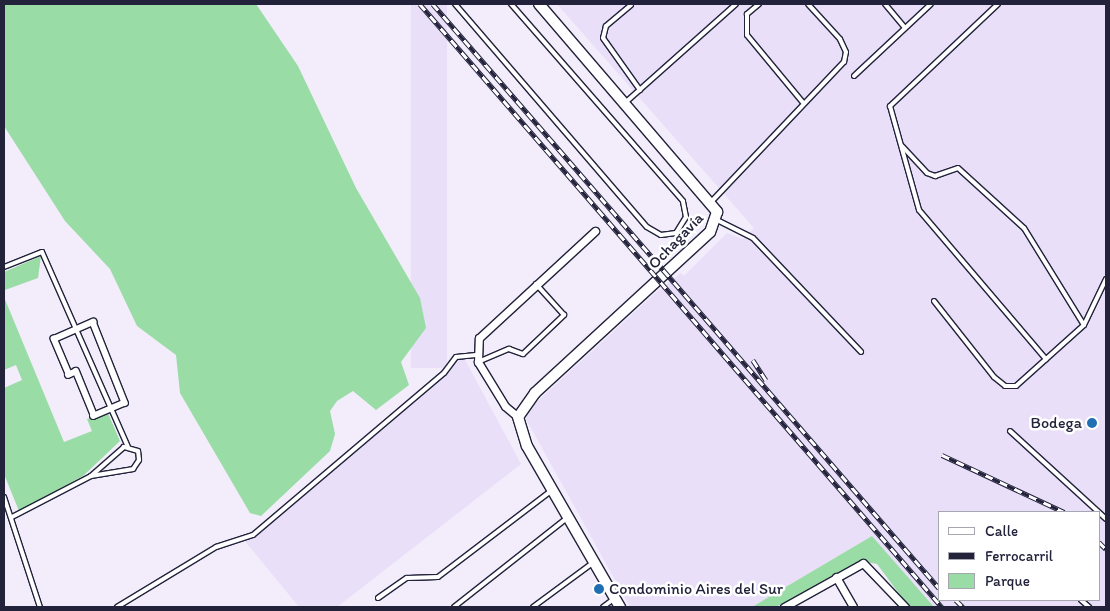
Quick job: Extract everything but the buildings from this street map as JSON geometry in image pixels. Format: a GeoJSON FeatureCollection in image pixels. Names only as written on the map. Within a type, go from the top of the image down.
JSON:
{"type":"FeatureCollection","features":[{"type":"Feature","properties":{"kind":"main road","name":"Ochagavía"},"geometry":{"type":"LineString","coordinates":[[518,417],[526,401],[681,260],[717,220],[712,201],[539,4]]}},
{"type":"Feature","properties":{"kind":"main road"},"geometry":{"type":"LineString","coordinates":[[518,417],[519,432],[617,603]]}},
{"type":"Feature","properties":{"kind":"street"},"geometry":{"type":"LineString","coordinates":[[518,417],[505,406],[477,358],[483,331],[595,231]]}},
{"type":"Feature","properties":{"kind":"street"},"geometry":{"type":"LineString","coordinates":[[93,322],[125,403],[94,416],[76,372],[69,375],[54,338],[78,328],[93,322]]}},
{"type":"Feature","properties":{"kind":"street"},"geometry":{"type":"LineString","coordinates":[[784,607],[793,605],[858,564],[868,565],[905,607]]}},
{"type":"Feature","properties":{"kind":"street"},"geometry":{"type":"LineString","coordinates":[[836,577],[854,607]]}},
{"type":"Feature","properties":{"kind":"lane"},"geometry":{"type":"LineString","coordinates":[[455,4],[647,227],[661,235],[676,233],[686,217],[683,201],[511,4]]}},
{"type":"Feature","properties":{"kind":"lane"},"geometry":{"type":"LineString","coordinates":[[626,103],[736,4]]}},
{"type":"Feature","properties":{"kind":"lane"},"geometry":{"type":"LineString","coordinates":[[759,4],[747,14],[747,35],[804,104]]}},
{"type":"Feature","properties":{"kind":"lane"},"geometry":{"type":"LineString","coordinates":[[712,201],[844,62],[846,52],[808,4]]}},
{"type":"Feature","properties":{"kind":"lane"},"geometry":{"type":"LineString","coordinates":[[885,4],[905,28]]}},
{"type":"Feature","properties":{"kind":"lane"},"geometry":{"type":"LineString","coordinates":[[854,76],[931,4]]}},
{"type":"Feature","properties":{"kind":"lane"},"geometry":{"type":"LineString","coordinates":[[998,4],[890,106],[919,210],[1046,359]]}},
{"type":"Feature","properties":{"kind":"lane"},"geometry":{"type":"LineString","coordinates":[[631,5],[606,26],[603,38],[640,90]]}},
{"type":"Feature","properties":{"kind":"lane"},"geometry":{"type":"LineString","coordinates":[[901,144],[927,173],[935,176],[958,168],[1024,228],[1084,325]]}},
{"type":"Feature","properties":{"kind":"lane"},"geometry":{"type":"LineString","coordinates":[[717,220],[753,238],[861,352]]}},
{"type":"Feature","properties":{"kind":"lane"},"geometry":{"type":"LineString","coordinates":[[4,267],[42,252],[78,328],[128,447],[138,451],[139,460],[132,470],[91,476]]}},
{"type":"Feature","properties":{"kind":"lane"},"geometry":{"type":"LineString","coordinates":[[934,301],[1005,386],[1016,386],[1084,325],[1106,279]]}},
{"type":"Feature","properties":{"kind":"lane"},"geometry":{"type":"LineString","coordinates":[[117,607],[216,547],[253,535],[444,373],[456,357],[477,358],[509,349],[523,354],[564,315],[536,284]]}},
{"type":"Feature","properties":{"kind":"lane"},"geometry":{"type":"LineString","coordinates":[[1010,431],[1097,511]]}},
{"type":"Feature","properties":{"kind":"lane"},"geometry":{"type":"LineString","coordinates":[[12,517],[91,476],[128,447]]}},
{"type":"Feature","properties":{"kind":"lane"},"geometry":{"type":"LineString","coordinates":[[378,598],[407,578],[438,577],[552,490]]}},
{"type":"Feature","properties":{"kind":"lane"},"geometry":{"type":"LineString","coordinates":[[4,497],[40,607]]}},
{"type":"Feature","properties":{"kind":"lane"},"geometry":{"type":"LineString","coordinates":[[454,607],[568,517]]}},
{"type":"Feature","properties":{"kind":"lane"},"geometry":{"type":"LineString","coordinates":[[533,607],[594,562]]}},
{"type":"Feature","properties":{"kind":"lane"},"geometry":{"type":"LineString","coordinates":[[602,607],[617,603]]}},
{"type":"Feature","properties":{"kind":"shaded area"},"geometry":{"type":"Polygon","coordinates":[[[411,4],[447,4],[447,368],[411,368],[411,4]]]}},
{"type":"Feature","properties":{"kind":"shaded area"},"geometry":{"type":"Polygon","coordinates":[[[557,4],[1106,4],[1106,607],[934,607],[872,536],[752,607],[630,607],[526,419],[528,410],[653,295],[681,273],[684,276],[727,233],[743,239],[754,228],[557,4]]]}},
{"type":"Feature","properties":{"kind":"shaded area"},"geometry":{"type":"Polygon","coordinates":[[[463,356],[521,464],[337,607],[299,607],[245,541],[463,356]]]}},
{"type":"Feature","properties":{"kind":"green space"},"geometry":{"type":"Polygon","coordinates":[[[4,4],[256,4],[298,66],[356,188],[420,298],[426,328],[401,362],[409,385],[376,410],[353,391],[337,401],[330,411],[335,434],[330,451],[261,516],[250,513],[180,393],[176,355],[137,326],[110,269],[65,221],[4,126],[4,4]]]}},
{"type":"Feature","properties":{"kind":"green space"},"geometry":{"type":"Polygon","coordinates":[[[41,256],[38,278],[5,290],[4,272],[41,256]]]}},
{"type":"Feature","properties":{"kind":"green space"},"geometry":{"type":"Polygon","coordinates":[[[4,297],[64,442],[92,431],[87,419],[107,411],[120,441],[83,476],[19,511],[4,474],[4,388],[22,380],[16,365],[4,370],[4,297]]]}},
{"type":"Feature","properties":{"kind":"green space"},"geometry":{"type":"Polygon","coordinates":[[[872,536],[934,607],[909,607],[877,564],[861,561],[776,607],[752,607],[872,536]]]}},
{"type":"Feature","properties":{"kind":"railway"},"geometry":{"type":"LineString","coordinates":[[420,4],[942,607]]}},
{"type":"Feature","properties":{"kind":"railway"},"geometry":{"type":"LineString","coordinates":[[433,4],[938,587]]}},
{"type":"Feature","properties":{"kind":"railway"},"geometry":{"type":"LineString","coordinates":[[753,360],[766,380]]}},
{"type":"Feature","properties":{"kind":"railway"},"geometry":{"type":"LineString","coordinates":[[942,455],[1062,511]]}},
{"type":"Feature","properties":{"kind":"railway"},"geometry":{"type":"LineString","coordinates":[[1100,543],[1106,549]]}},
{"type":"Feature","properties":{"kind":"railway"},"geometry":{"type":"LineString","coordinates":[[957,601],[963,607]]}},
{"type":"Feature","properties":{"kind":"place","name":"Bodega"},"geometry":{"type":"Point","coordinates":[1092,423]}},
{"type":"Feature","properties":{"kind":"place","name":"Condominio Aires del Sur"},"geometry":{"type":"Point","coordinates":[599,589]}}]}
